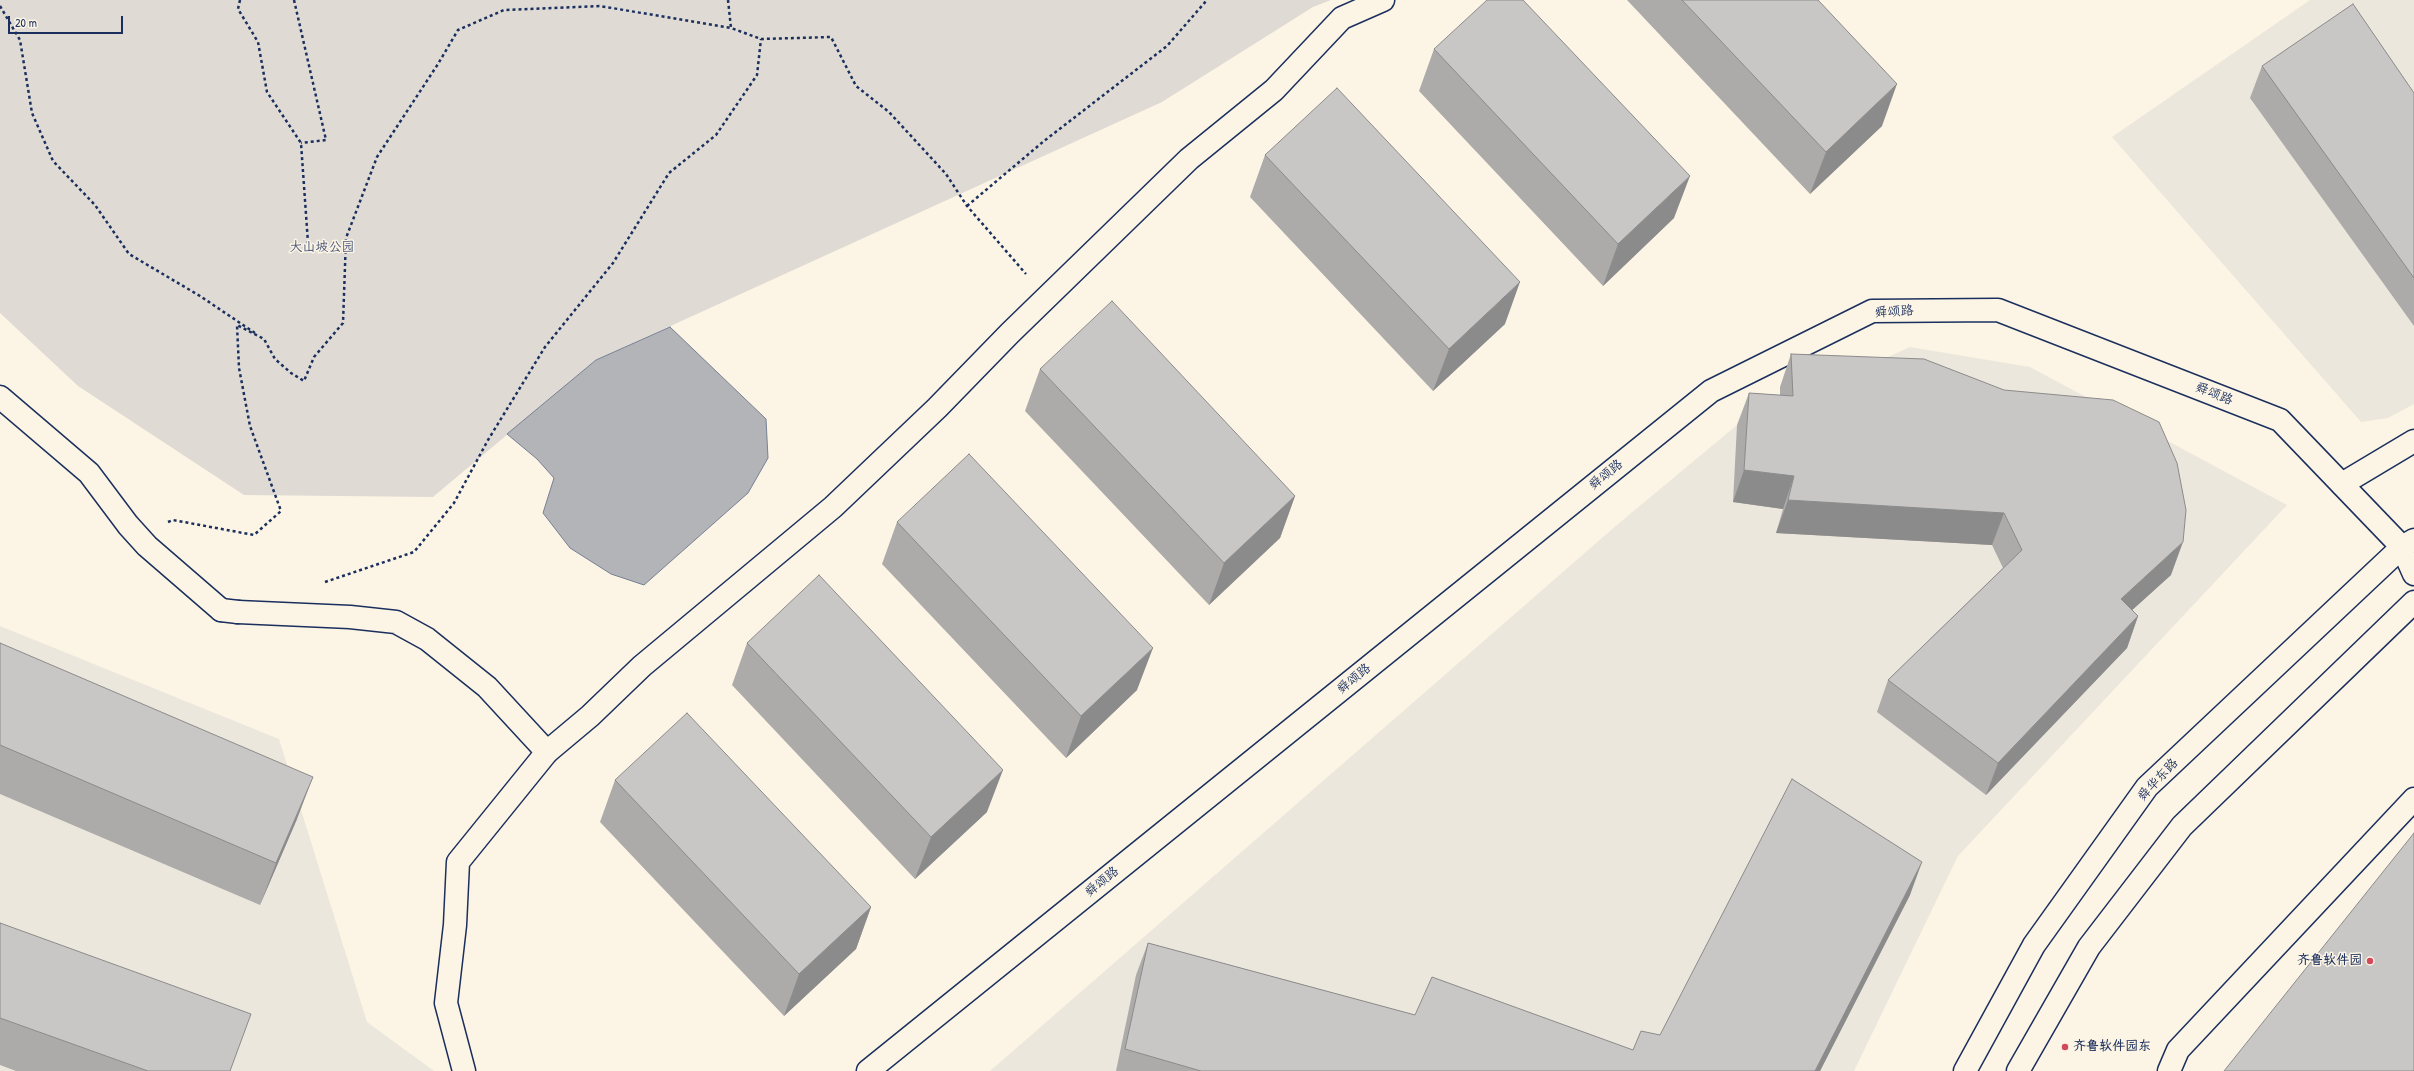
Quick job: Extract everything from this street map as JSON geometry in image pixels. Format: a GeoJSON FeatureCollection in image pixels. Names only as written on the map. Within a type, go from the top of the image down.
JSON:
{"type":"FeatureCollection","features":[{"type":"Feature","properties":{"kind":"street"},"geometry":{"type":"LineString","coordinates":[[464,1071],[446,1003],[455,925],[458,862],[547,752],[590,716],[642,666],[833,507],[937,408],[1047,296],[1190,159],[1274,90],[1342,18],[1383,0]]}},
{"type":"Feature","properties":{"kind":"street","name":"舜颂路"},"geometry":{"type":"LineString","coordinates":[[868,1071],[1711,391],[1872,311],[1998,310],[2280,420],[2342,484],[2408,544],[2414,574]]}},
{"type":"Feature","properties":{"kind":"street"},"geometry":{"type":"LineString","coordinates":[[0,397],[89,473],[128,525],[152,550],[229,611],[350,617],[396,622],[426,639],[487,687],[547,752]]}},
{"type":"Feature","properties":{"kind":"street"},"geometry":{"type":"LineString","coordinates":[[2342,484],[2414,441]]}},
{"type":"Feature","properties":{"kind":"street","name":"舜华东路"},"geometry":{"type":"LineString","coordinates":[[1965,1071],[2034,945],[2147,787],[2408,544]]}},
{"type":"Feature","properties":{"kind":"street"},"geometry":{"type":"LineString","coordinates":[[2018,1071],[2089,947],[2182,826],[2414,602]]}},
{"type":"Feature","properties":{"kind":"street"},"geometry":{"type":"LineString","coordinates":[[2169,1071],[2178,1050],[2414,799]]}},
{"type":"Feature","properties":{"kind":"path"},"geometry":{"type":"LineString","coordinates":[[240,0],[238,9],[258,42],[267,92],[301,143],[308,243]]}},
{"type":"Feature","properties":{"kind":"path"},"geometry":{"type":"LineString","coordinates":[[294,0],[326,140],[301,143]]}},
{"type":"Feature","properties":{"kind":"path"},"geometry":{"type":"LineString","coordinates":[[728,0],[731,28]]}},
{"type":"Feature","properties":{"kind":"path"},"geometry":{"type":"LineString","coordinates":[[967,206],[1044,141],[1167,46],[1207,0]]}},
{"type":"Feature","properties":{"kind":"path"},"geometry":{"type":"LineString","coordinates":[[0,6],[20,40],[32,112],[52,160],[95,205],[129,254],[200,296],[264,339],[275,359],[291,373],[304,381],[314,357],[343,323],[346,238],[377,157],[438,64],[458,30],[504,10],[600,6],[731,28],[761,39],[831,37],[856,86],[889,112],[946,174],[967,206],[1047,296]]}},
{"type":"Feature","properties":{"kind":"path"},"geometry":{"type":"LineString","coordinates":[[318,584],[332,581],[414,552],[454,503],[488,440],[545,347],[613,263],[669,173],[716,135],[757,75],[761,39]]}},
{"type":"Feature","properties":{"kind":"path"},"geometry":{"type":"LineString","coordinates":[[152,550],[156,528],[173,520],[254,535],[282,511],[250,426],[239,368],[237,326],[264,339]]}},
{"type":"Feature","properties":{"kind":"shaded area"},"geometry":{"type":"Polygon","coordinates":[[[2310,0],[2414,0],[2414,404],[2388,418],[2361,422],[2112,137],[2310,0]]]}},
{"type":"Feature","properties":{"kind":"shaded area"},"geometry":{"type":"Polygon","coordinates":[[[670,327],[766,419],[768,458],[748,493],[644,585],[611,574],[570,548],[543,513],[554,478],[537,459],[507,434],[596,360],[670,327]]]}},
{"type":"Feature","properties":{"kind":"shaded area"},"geometry":{"type":"Polygon","coordinates":[[[1910,347],[2030,367],[2287,505],[1958,856],[1854,1071],[990,1071],[1618,524],[1737,425],[1910,347]]]}},
{"type":"Feature","properties":{"kind":"shaded area"},"geometry":{"type":"Polygon","coordinates":[[[0,626],[279,739],[367,1022],[434,1071],[0,1071],[0,626]]]}},
{"type":"Feature","properties":{"kind":"green space","name":"大山坡公园"},"geometry":{"type":"Polygon","coordinates":[[[0,0],[1331,0],[1313,7],[1162,102],[596,360],[433,497],[244,495],[78,386],[0,313],[0,0]]]}},
{"type":"Feature","properties":{"kind":"building"},"geometry":{"type":"Polygon","coordinates":[[[1487,0],[1523,0],[1690,176],[1618,244],[1434,49],[1487,0]]]}},
{"type":"Feature","properties":{"kind":"building"},"geometry":{"type":"Polygon","coordinates":[[[1682,0],[1818,0],[1897,84],[1826,152],[1682,0]]]}},
{"type":"Feature","properties":{"kind":"building"},"geometry":{"type":"Polygon","coordinates":[[[2353,4],[2414,93],[2414,278],[2262,66],[2353,4]]]}},
{"type":"Feature","properties":{"kind":"building"},"geometry":{"type":"Polygon","coordinates":[[[1337,88],[1520,282],[1449,349],[1265,155],[1337,88]]]}},
{"type":"Feature","properties":{"kind":"building"},"geometry":{"type":"Polygon","coordinates":[[[1112,301],[1295,496],[1224,563],[1040,369],[1112,301]]]}},
{"type":"Feature","properties":{"kind":"building"},"geometry":{"type":"Polygon","coordinates":[[[1791,354],[1924,359],[2004,390],[2113,400],[2159,422],[2177,463],[2186,510],[2183,542],[2121,599],[2138,616],[1998,763],[1888,680],[2022,550],[2004,513],[1788,500],[1794,476],[1744,470],[1749,393],[1793,396],[1791,354]]]}},
{"type":"Feature","properties":{"kind":"building"},"geometry":{"type":"Polygon","coordinates":[[[969,454],[1153,648],[1081,716],[897,522],[969,454]]]}},
{"type":"Feature","properties":{"kind":"building"},"geometry":{"type":"Polygon","coordinates":[[[819,575],[1003,770],[931,837],[747,643],[819,575]]]}},
{"type":"Feature","properties":{"kind":"building"},"geometry":{"type":"Polygon","coordinates":[[[0,643],[313,777],[276,863],[0,745],[0,643]]]}},
{"type":"Feature","properties":{"kind":"building"},"geometry":{"type":"Polygon","coordinates":[[[687,713],[871,907],[799,974],[615,780],[687,713]]]}},
{"type":"Feature","properties":{"kind":"building"},"geometry":{"type":"Polygon","coordinates":[[[1792,779],[1922,862],[1815,1071],[1201,1071],[1125,1049],[1148,943],[1415,1015],[1432,977],[1633,1050],[1641,1031],[1660,1035],[1792,779]]]}},
{"type":"Feature","properties":{"kind":"building","name":"齐鲁软件园"},"geometry":{"type":"Polygon","coordinates":[[[2414,833],[2414,1071],[2224,1071],[2414,833]]]}},
{"type":"Feature","properties":{"kind":"building"},"geometry":{"type":"Polygon","coordinates":[[[0,923],[251,1014],[230,1071],[148,1071],[0,1018],[0,923]]]}},
{"type":"Feature","properties":{"kind":"place","name":"齐鲁软件园"},"geometry":{"type":"Point","coordinates":[2370,961]}},
{"type":"Feature","properties":{"kind":"place","name":"齐鲁软件园东"},"geometry":{"type":"Point","coordinates":[2065,1047]}}]}
